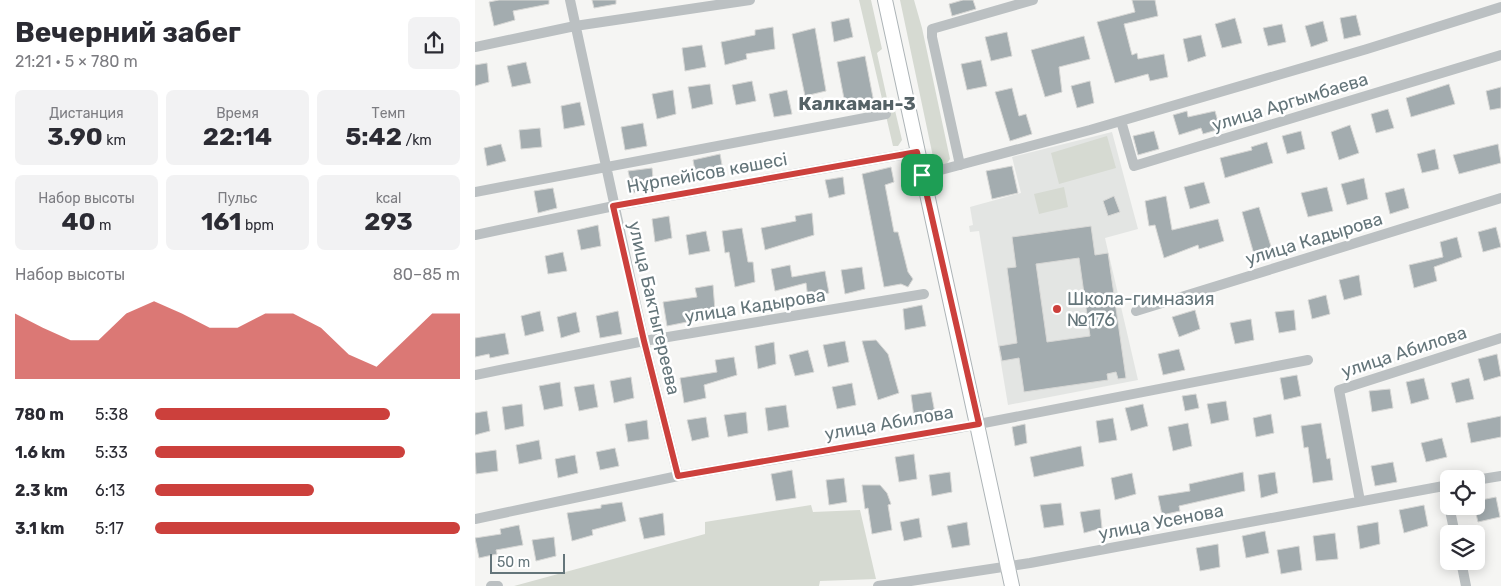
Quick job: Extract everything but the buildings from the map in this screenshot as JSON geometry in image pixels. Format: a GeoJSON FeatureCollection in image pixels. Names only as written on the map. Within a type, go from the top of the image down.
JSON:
{"type":"FeatureCollection","features":[{"type":"Feature","properties":{"kind":"main road"},"geometry":{"type":"LineString","coordinates":[[885,0],[922,175],[979,424],[1012,586]]}},
{"type":"Feature","properties":{"kind":"street","name":"улица Бактыгереева"},"geometry":{"type":"LineString","coordinates":[[570,0],[613,206],[678,476]]}},
{"type":"Feature","properties":{"kind":"street"},"geometry":{"type":"LineString","coordinates":[[475,47],[575,26],[750,0]]}},
{"type":"Feature","properties":{"kind":"street"},"geometry":{"type":"LineString","coordinates":[[960,165],[932,38],[932,29],[1033,0]]}},
{"type":"Feature","properties":{"kind":"street","name":"улица Аргымбаева"},"geometry":{"type":"LineString","coordinates":[[922,175],[1121,121],[1367,49],[1501,6]]}},
{"type":"Feature","properties":{"kind":"street","name":"улица Аргымбаева"},"geometry":{"type":"LineString","coordinates":[[1121,121],[1134,166],[1501,55]]}},
{"type":"Feature","properties":{"kind":"street","name":"Нұрпейісов көшесі"},"geometry":{"type":"LineString","coordinates":[[475,192],[886,114]]}},
{"type":"Feature","properties":{"kind":"street","name":"Нұрпейісов көшесі"},"geometry":{"type":"LineString","coordinates":[[475,235],[613,206],[917,152]]}},
{"type":"Feature","properties":{"kind":"street","name":"улица Кадырова"},"geometry":{"type":"LineString","coordinates":[[1136,311],[1501,198]]}},
{"type":"Feature","properties":{"kind":"street","name":"улица Кадырова"},"geometry":{"type":"LineString","coordinates":[[475,375],[644,341],[924,294]]}},
{"type":"Feature","properties":{"kind":"street","name":"улица Абилова"},"geometry":{"type":"LineString","coordinates":[[1360,501],[1339,390],[1501,338]]}},
{"type":"Feature","properties":{"kind":"street","name":"улица Абилова"},"geometry":{"type":"LineString","coordinates":[[475,519],[678,476],[979,424],[1308,360]]}},
{"type":"Feature","properties":{"kind":"street"},"geometry":{"type":"LineString","coordinates":[[1485,479],[1501,476]]}},
{"type":"Feature","properties":{"kind":"street","name":"улица Усенова"},"geometry":{"type":"LineString","coordinates":[[878,586],[1008,566],[1440,486]]}},
{"type":"Feature","properties":{"kind":"street"},"geometry":{"type":"LineString","coordinates":[[1463,570],[1466,586]]}},
{"type":"Feature","properties":{"kind":"street"},"geometry":{"type":"LineString","coordinates":[[491,586],[498,586]]}},
{"type":"Feature","properties":{"kind":"shaded area"},"geometry":{"type":"Polygon","coordinates":[[[859,0],[871,0],[882,49],[877,53],[888,103],[893,102],[902,140],[898,146],[893,146],[859,0]]]}},
{"type":"Feature","properties":{"kind":"shaded area"},"geometry":{"type":"Polygon","coordinates":[[[900,0],[914,0],[922,28],[950,159],[944,168],[936,171],[900,0]]]}},
{"type":"Feature","properties":{"kind":"shaded area","name":"Школа-гимназия №176"},"geometry":{"type":"Polygon","coordinates":[[[1112,132],[1138,229],[1105,238],[1138,380],[1008,405],[979,231],[970,232],[969,226],[973,225],[970,207],[1021,193],[1012,157],[1112,132]]]}},
{"type":"Feature","properties":{"kind":"shaded area"},"geometry":{"type":"Polygon","coordinates":[[[1107,136],[1116,168],[1059,184],[1051,153],[1107,136]]]}},
{"type":"Feature","properties":{"kind":"shaded area"},"geometry":{"type":"Polygon","coordinates":[[[1064,187],[1068,207],[1039,214],[1034,194],[1064,187]]]}},
{"type":"Feature","properties":{"kind":"shaded area"},"geometry":{"type":"Polygon","coordinates":[[[811,505],[813,512],[860,510],[876,579],[820,581],[819,586],[514,586],[705,534],[705,522],[811,505]]]}},
{"type":"Feature","properties":{"kind":"place","name":"Школа-гимназия №176"},"geometry":{"type":"Point","coordinates":[1057,309]}},
{"type":"Feature","properties":{"kind":"district","name":"Калкаман-3"},"geometry":{"type":"Point","coordinates":[857,103]}},
{"type":"Feature","properties":{"kind":"route"},"geometry":{"type":"LineString","coordinates":[[917,152],[922,175],[979,424],[678,476],[613,206],[917,152]]}}]}
